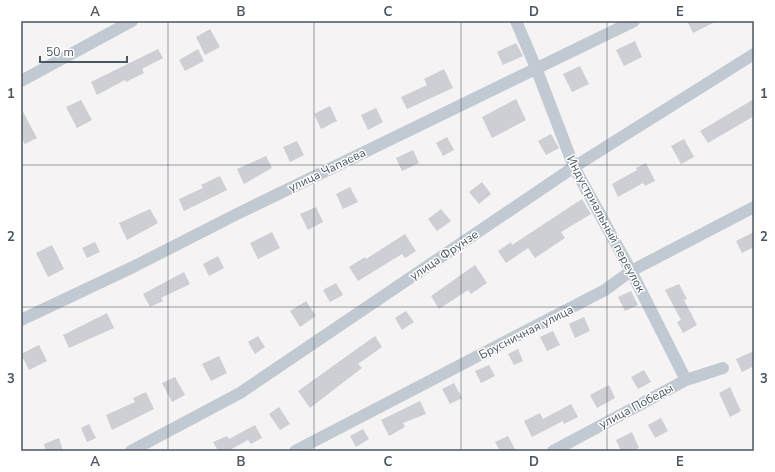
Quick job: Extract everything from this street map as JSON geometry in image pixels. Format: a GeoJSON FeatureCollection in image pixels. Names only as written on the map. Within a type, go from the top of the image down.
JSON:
{"type":"FeatureCollection","features":[{"type":"Feature","properties":{"kind":"street"},"geometry":{"type":"LineString","coordinates":[[21,81],[132,21]]}},
{"type":"Feature","properties":{"kind":"street","name":"Индустриальный переулок"},"geometry":{"type":"LineString","coordinates":[[516,21],[536,68],[574,167],[631,271],[686,380]]}},
{"type":"Feature","properties":{"kind":"street","name":"улица Чапаева"},"geometry":{"type":"LineString","coordinates":[[21,320],[133,267],[237,214],[634,21]]}},
{"type":"Feature","properties":{"kind":"street","name":"улица Фрунзе"},"geometry":{"type":"LineString","coordinates":[[131,451],[240,393],[574,167],[754,54]]}},
{"type":"Feature","properties":{"kind":"street","name":"Брусничная улица"},"geometry":{"type":"LineString","coordinates":[[295,451],[606,290],[631,271],[754,207]]}},
{"type":"Feature","properties":{"kind":"street","name":"улица Победы"},"geometry":{"type":"LineString","coordinates":[[553,451],[686,380],[722,368]]}},
{"type":"Feature","properties":{"kind":"building"},"geometry":{"type":"Polygon","coordinates":[[[687,21],[717,21],[693,33],[687,21]]]}},
{"type":"Feature","properties":{"kind":"building"},"geometry":{"type":"Polygon","coordinates":[[[210,29],[220,47],[205,55],[196,37],[210,29]]]}},
{"type":"Feature","properties":{"kind":"building"},"geometry":{"type":"Polygon","coordinates":[[[635,41],[642,57],[624,66],[616,50],[635,41]]]}},
{"type":"Feature","properties":{"kind":"building"},"geometry":{"type":"Polygon","coordinates":[[[516,43],[523,56],[503,65],[497,52],[516,43]]]}},
{"type":"Feature","properties":{"kind":"building"},"geometry":{"type":"Polygon","coordinates":[[[158,49],[163,58],[142,69],[144,73],[126,82],[125,80],[97,95],[91,82],[158,49]]]}},
{"type":"Feature","properties":{"kind":"building"},"geometry":{"type":"Polygon","coordinates":[[[198,49],[204,61],[185,71],[179,60],[198,49]]]}},
{"type":"Feature","properties":{"kind":"building"},"geometry":{"type":"Polygon","coordinates":[[[580,66],[589,84],[572,92],[563,74],[580,66]]]}},
{"type":"Feature","properties":{"kind":"building"},"geometry":{"type":"Polygon","coordinates":[[[444,69],[453,88],[407,109],[401,97],[427,85],[424,79],[444,69]]]}},
{"type":"Feature","properties":{"kind":"building"},"geometry":{"type":"Polygon","coordinates":[[[516,99],[526,120],[492,138],[482,117],[516,99]]]}},
{"type":"Feature","properties":{"kind":"building"},"geometry":{"type":"Polygon","coordinates":[[[754,99],[754,116],[708,143],[700,131],[754,99]]]}},
{"type":"Feature","properties":{"kind":"building"},"geometry":{"type":"Polygon","coordinates":[[[81,100],[92,120],[77,128],[66,107],[81,100]]]}},
{"type":"Feature","properties":{"kind":"building"},"geometry":{"type":"Polygon","coordinates":[[[330,106],[337,121],[321,129],[314,114],[330,106]]]}},
{"type":"Feature","properties":{"kind":"building"},"geometry":{"type":"Polygon","coordinates":[[[21,108],[37,138],[25,144],[21,137],[21,108]]]}},
{"type":"Feature","properties":{"kind":"building"},"geometry":{"type":"Polygon","coordinates":[[[376,108],[383,122],[368,130],[361,115],[376,108]]]}},
{"type":"Feature","properties":{"kind":"building"},"geometry":{"type":"Polygon","coordinates":[[[551,134],[559,148],[546,155],[538,141],[551,134]]]}},
{"type":"Feature","properties":{"kind":"building"},"geometry":{"type":"Polygon","coordinates":[[[447,137],[454,150],[443,156],[436,143],[447,137]]]}},
{"type":"Feature","properties":{"kind":"building"},"geometry":{"type":"Polygon","coordinates":[[[684,139],[694,157],[681,164],[671,146],[684,139]]]}},
{"type":"Feature","properties":{"kind":"building"},"geometry":{"type":"Polygon","coordinates":[[[297,141],[304,155],[290,162],[283,147],[297,141]]]}},
{"type":"Feature","properties":{"kind":"building"},"geometry":{"type":"Polygon","coordinates":[[[413,150],[419,163],[402,171],[396,158],[413,150]]]}},
{"type":"Feature","properties":{"kind":"building"},"geometry":{"type":"Polygon","coordinates":[[[266,156],[272,168],[244,184],[237,169],[266,156]]]}},
{"type":"Feature","properties":{"kind":"building"},"geometry":{"type":"Polygon","coordinates":[[[646,163],[655,181],[645,186],[643,183],[618,197],[612,184],[637,170],[636,168],[646,163]]]}},
{"type":"Feature","properties":{"kind":"building"},"geometry":{"type":"Polygon","coordinates":[[[220,176],[227,190],[184,211],[179,199],[203,188],[201,185],[220,176]]]}},
{"type":"Feature","properties":{"kind":"building"},"geometry":{"type":"Polygon","coordinates":[[[482,182],[491,194],[479,204],[469,192],[482,182]]]}},
{"type":"Feature","properties":{"kind":"building"},"geometry":{"type":"Polygon","coordinates":[[[350,187],[358,202],[343,209],[336,194],[350,187]]]}},
{"type":"Feature","properties":{"kind":"building"},"geometry":{"type":"Polygon","coordinates":[[[582,199],[591,214],[561,232],[565,238],[535,258],[528,248],[506,263],[498,251],[511,242],[512,245],[582,199]]]}},
{"type":"Feature","properties":{"kind":"building"},"geometry":{"type":"Polygon","coordinates":[[[316,207],[323,222],[308,230],[300,214],[316,207]]]}},
{"type":"Feature","properties":{"kind":"building"},"geometry":{"type":"Polygon","coordinates":[[[150,209],[158,223],[127,240],[119,223],[150,209]]]}},
{"type":"Feature","properties":{"kind":"building"},"geometry":{"type":"Polygon","coordinates":[[[441,209],[451,221],[437,231],[428,219],[441,209]]]}},
{"type":"Feature","properties":{"kind":"building"},"geometry":{"type":"Polygon","coordinates":[[[272,232],[280,248],[258,259],[250,243],[272,232]]]}},
{"type":"Feature","properties":{"kind":"building"},"geometry":{"type":"Polygon","coordinates":[[[754,232],[754,247],[742,253],[736,241],[754,232]]]}},
{"type":"Feature","properties":{"kind":"building"},"geometry":{"type":"Polygon","coordinates":[[[405,234],[416,251],[405,258],[402,254],[358,281],[349,267],[365,257],[366,259],[405,234]]]}},
{"type":"Feature","properties":{"kind":"building"},"geometry":{"type":"Polygon","coordinates":[[[95,242],[100,252],[87,258],[82,248],[95,242]]]}},
{"type":"Feature","properties":{"kind":"building"},"geometry":{"type":"Polygon","coordinates":[[[52,245],[64,269],[48,277],[36,253],[52,245]]]}},
{"type":"Feature","properties":{"kind":"building"},"geometry":{"type":"Polygon","coordinates":[[[218,256],[224,268],[209,276],[203,264],[218,256]]]}},
{"type":"Feature","properties":{"kind":"building"},"geometry":{"type":"Polygon","coordinates":[[[475,265],[487,283],[471,294],[468,290],[439,309],[431,296],[475,265]]]}},
{"type":"Feature","properties":{"kind":"building"},"geometry":{"type":"Polygon","coordinates":[[[184,272],[190,284],[161,298],[163,301],[150,307],[143,294],[184,272]]]}},
{"type":"Feature","properties":{"kind":"building"},"geometry":{"type":"Polygon","coordinates":[[[336,283],[343,295],[330,302],[323,290],[336,283]]]}},
{"type":"Feature","properties":{"kind":"building"},"geometry":{"type":"Polygon","coordinates":[[[679,284],[687,299],[684,300],[697,325],[683,333],[677,322],[681,320],[665,290],[679,284]]]}},
{"type":"Feature","properties":{"kind":"building"},"geometry":{"type":"Polygon","coordinates":[[[631,291],[638,305],[625,311],[618,297],[631,291]]]}},
{"type":"Feature","properties":{"kind":"building"},"geometry":{"type":"Polygon","coordinates":[[[306,301],[316,316],[300,327],[290,311],[306,301]]]}},
{"type":"Feature","properties":{"kind":"building"},"geometry":{"type":"Polygon","coordinates":[[[406,311],[414,322],[402,330],[395,318],[406,311]]]}},
{"type":"Feature","properties":{"kind":"building"},"geometry":{"type":"Polygon","coordinates":[[[107,313],[114,328],[69,348],[63,335],[107,313]]]}},
{"type":"Feature","properties":{"kind":"building"},"geometry":{"type":"Polygon","coordinates":[[[584,317],[590,331],[575,338],[569,324],[584,317]]]}},
{"type":"Feature","properties":{"kind":"building"},"geometry":{"type":"Polygon","coordinates":[[[553,331],[560,345],[547,351],[540,337],[553,331]]]}},
{"type":"Feature","properties":{"kind":"building"},"geometry":{"type":"Polygon","coordinates":[[[258,336],[265,347],[255,354],[248,342],[258,336]]]}},
{"type":"Feature","properties":{"kind":"building"},"geometry":{"type":"Polygon","coordinates":[[[375,336],[382,347],[358,364],[362,368],[310,408],[298,391],[375,336]]]}},
{"type":"Feature","properties":{"kind":"building"},"geometry":{"type":"Polygon","coordinates":[[[39,345],[47,361],[29,370],[21,354],[39,345]]]}},
{"type":"Feature","properties":{"kind":"building"},"geometry":{"type":"Polygon","coordinates":[[[518,349],[523,361],[514,365],[508,354],[518,349]]]}},
{"type":"Feature","properties":{"kind":"building"},"geometry":{"type":"Polygon","coordinates":[[[754,351],[754,366],[742,372],[736,359],[754,351]]]}},
{"type":"Feature","properties":{"kind":"building"},"geometry":{"type":"Polygon","coordinates":[[[219,356],[227,373],[211,381],[202,364],[219,356]]]}},
{"type":"Feature","properties":{"kind":"building"},"geometry":{"type":"Polygon","coordinates":[[[489,365],[495,376],[481,383],[475,371],[489,365]]]}},
{"type":"Feature","properties":{"kind":"building"},"geometry":{"type":"Polygon","coordinates":[[[644,370],[651,382],[638,389],[631,377],[644,370]]]}},
{"type":"Feature","properties":{"kind":"building"},"geometry":{"type":"Polygon","coordinates":[[[175,377],[185,395],[172,402],[162,383],[175,377]]]}},
{"type":"Feature","properties":{"kind":"building"},"geometry":{"type":"Polygon","coordinates":[[[454,383],[462,398],[450,404],[442,389],[454,383]]]}},
{"type":"Feature","properties":{"kind":"building"},"geometry":{"type":"Polygon","coordinates":[[[609,385],[615,398],[597,408],[590,395],[609,385]]]}},
{"type":"Feature","properties":{"kind":"building"},"geometry":{"type":"Polygon","coordinates":[[[730,387],[741,411],[730,417],[719,393],[730,387]]]}},
{"type":"Feature","properties":{"kind":"building"},"geometry":{"type":"Polygon","coordinates":[[[146,392],[154,409],[112,430],[106,415],[135,402],[133,398],[146,392]]]}},
{"type":"Feature","properties":{"kind":"building"},"geometry":{"type":"Polygon","coordinates":[[[420,401],[426,414],[403,423],[405,427],[389,436],[381,420],[420,401]]]}},
{"type":"Feature","properties":{"kind":"building"},"geometry":{"type":"Polygon","coordinates":[[[571,404],[578,417],[564,424],[563,421],[532,437],[524,421],[540,413],[543,419],[571,404]]]}},
{"type":"Feature","properties":{"kind":"building"},"geometry":{"type":"Polygon","coordinates":[[[279,407],[290,424],[280,430],[269,414],[279,407]]]}},
{"type":"Feature","properties":{"kind":"building"},"geometry":{"type":"Polygon","coordinates":[[[661,418],[668,431],[655,438],[648,425],[661,418]]]}},
{"type":"Feature","properties":{"kind":"building"},"geometry":{"type":"Polygon","coordinates":[[[89,424],[96,438],[87,442],[81,428],[89,424]]]}},
{"type":"Feature","properties":{"kind":"building"},"geometry":{"type":"Polygon","coordinates":[[[255,425],[262,438],[251,444],[248,440],[228,451],[218,451],[213,442],[227,436],[229,439],[255,425]]]}},
{"type":"Feature","properties":{"kind":"building"},"geometry":{"type":"Polygon","coordinates":[[[363,429],[369,439],[356,447],[350,436],[363,429]]]}},
{"type":"Feature","properties":{"kind":"building"},"geometry":{"type":"Polygon","coordinates":[[[632,432],[639,448],[632,451],[621,451],[616,440],[632,432]]]}},
{"type":"Feature","properties":{"kind":"building"},"geometry":{"type":"Polygon","coordinates":[[[508,436],[516,451],[500,451],[495,442],[508,436]]]}},
{"type":"Feature","properties":{"kind":"building"},"geometry":{"type":"Polygon","coordinates":[[[59,438],[63,451],[46,451],[44,444],[59,438]]]}}]}
